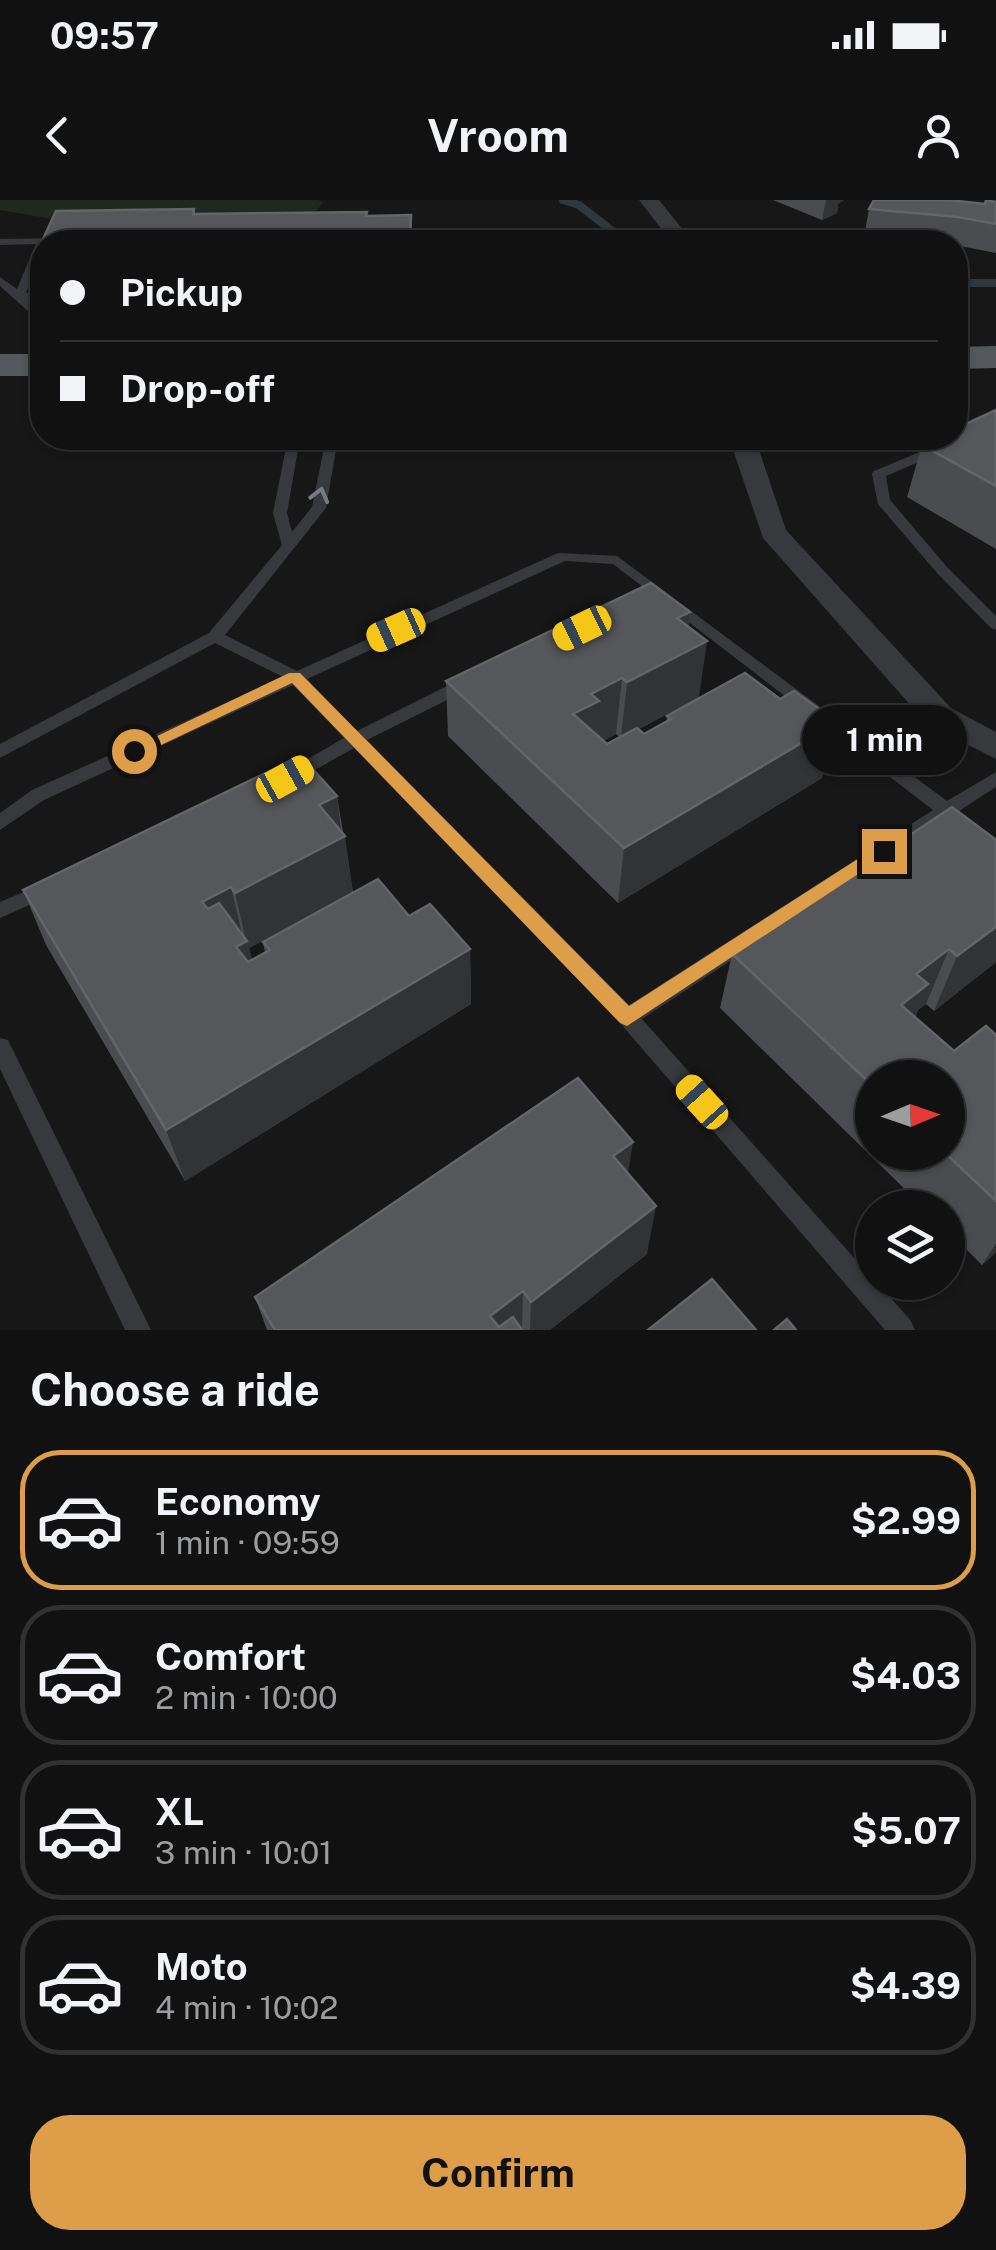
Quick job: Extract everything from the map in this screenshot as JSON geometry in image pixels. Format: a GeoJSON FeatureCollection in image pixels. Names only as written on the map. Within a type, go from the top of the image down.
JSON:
{"type":"FeatureCollection","features":[{"type":"Feature","properties":{"kind":"main road"},"geometry":{"type":"LineString","coordinates":[[968,358],[996,357]]}},
{"type":"Feature","properties":{"kind":"main road"},"geometry":{"type":"LineString","coordinates":[[0,365],[30,365]]}},
{"type":"Feature","properties":{"kind":"street"},"geometry":{"type":"LineString","coordinates":[[649,200],[673,230]]}},
{"type":"Feature","properties":{"kind":"street"},"geometry":{"type":"LineString","coordinates":[[746,450],[773,532],[939,716],[996,747]]}},
{"type":"Feature","properties":{"kind":"lane"},"geometry":{"type":"LineString","coordinates":[[0,242],[30,242]]}},
{"type":"Feature","properties":{"kind":"lane"},"geometry":{"type":"LineString","coordinates":[[19,296],[30,271]]}},
{"type":"Feature","properties":{"kind":"lane"},"geometry":{"type":"LineString","coordinates":[[0,280],[30,307]]}},
{"type":"Feature","properties":{"kind":"lane"},"geometry":{"type":"LineString","coordinates":[[19,296],[30,296]]}},
{"type":"Feature","properties":{"kind":"lane"},"geometry":{"type":"LineString","coordinates":[[289,545],[280,512],[292,450]]}},
{"type":"Feature","properties":{"kind":"lane"},"geometry":{"type":"LineString","coordinates":[[0,752],[215,636],[319,508],[330,450]]}},
{"type":"Feature","properties":{"kind":"lane"},"geometry":{"type":"LineString","coordinates":[[934,450],[879,474],[883,501],[996,625]]}},
{"type":"Feature","properties":{"kind":"lane"},"geometry":{"type":"LineString","coordinates":[[0,823],[38,796],[563,556],[617,560],[996,848]]}},
{"type":"Feature","properties":{"kind":"lane"},"geometry":{"type":"LineString","coordinates":[[215,636],[294,676],[627,1017],[902,1330]]}},
{"type":"Feature","properties":{"kind":"lane"},"geometry":{"type":"LineString","coordinates":[[269,787],[475,679]]}},
{"type":"Feature","properties":{"kind":"lane"},"geometry":{"type":"LineString","coordinates":[[627,1017],[996,778]]}},
{"type":"Feature","properties":{"kind":"lane"},"geometry":{"type":"LineString","coordinates":[[0,910],[68,880]]}},
{"type":"Feature","properties":{"kind":"lane"},"geometry":{"type":"LineString","coordinates":[[0,1047],[138,1330]]}},
{"type":"Feature","properties":{"kind":"shaded area"},"geometry":{"type":"Polygon","coordinates":[[[0,200],[323,203],[301,230],[117,230],[0,210],[0,200]]]}},
{"type":"Feature","properties":{"kind":"building"},"geometry":{"type":"Polygon","coordinates":[[[874,200],[985,204],[986,200],[996,202],[996,224],[869,209],[874,200]]]}},
{"type":"Feature","properties":{"kind":"building"},"geometry":{"type":"Polygon","coordinates":[[[194,209],[193,214],[411,215],[410,230],[47,230],[56,211],[194,209]]]}},
{"type":"Feature","properties":{"kind":"building"},"geometry":{"type":"Polygon","coordinates":[[[996,410],[996,486],[931,450],[968,450],[968,423],[996,410]]]}},
{"type":"Feature","properties":{"kind":"building"},"geometry":{"type":"Polygon","coordinates":[[[651,583],[690,612],[677,618],[707,641],[627,682],[622,678],[591,694],[599,701],[573,714],[607,744],[637,728],[644,734],[671,719],[667,716],[745,673],[780,699],[794,691],[837,722],[624,848],[446,681],[651,583]]]}},
{"type":"Feature","properties":{"kind":"building"},"geometry":{"type":"Polygon","coordinates":[[[301,756],[337,796],[319,805],[345,836],[235,893],[231,887],[202,902],[208,909],[219,903],[247,941],[236,947],[248,962],[270,950],[263,942],[378,879],[409,916],[430,904],[470,949],[166,1130],[23,890],[301,756]]]}},
{"type":"Feature","properties":{"kind":"building"},"geometry":{"type":"Polygon","coordinates":[[[952,807],[996,840],[996,927],[957,956],[949,949],[916,974],[928,984],[901,1005],[954,1051],[986,1026],[996,1035],[996,1201],[963,1170],[965,1060],[855,1060],[855,1069],[732,954],[952,807]]]}},
{"type":"Feature","properties":{"kind":"building"},"geometry":{"type":"Polygon","coordinates":[[[578,1078],[633,1142],[613,1156],[656,1206],[531,1302],[523,1291],[490,1316],[499,1327],[513,1317],[522,1330],[275,1330],[255,1297],[578,1078]]]}},
{"type":"Feature","properties":{"kind":"building"},"geometry":{"type":"Polygon","coordinates":[[[712,1279],[756,1330],[648,1330],[712,1279]]]}},
{"type":"Feature","properties":{"kind":"building"},"geometry":{"type":"Polygon","coordinates":[[[787,1319],[796,1330],[774,1330],[787,1319]]]}},
{"type":"Feature","properties":{"kind":"waterway"},"geometry":{"type":"LineString","coordinates":[[563,200],[579,205],[611,230]]}},
{"type":"Feature","properties":{"kind":"waterway"},"geometry":{"type":"LineString","coordinates":[[968,283],[996,283]]}},
{"type":"Feature","properties":{"kind":"route"},"geometry":{"type":"LineString","coordinates":[[134,751],[294,676],[627,1017],[884,851]]}}]}
